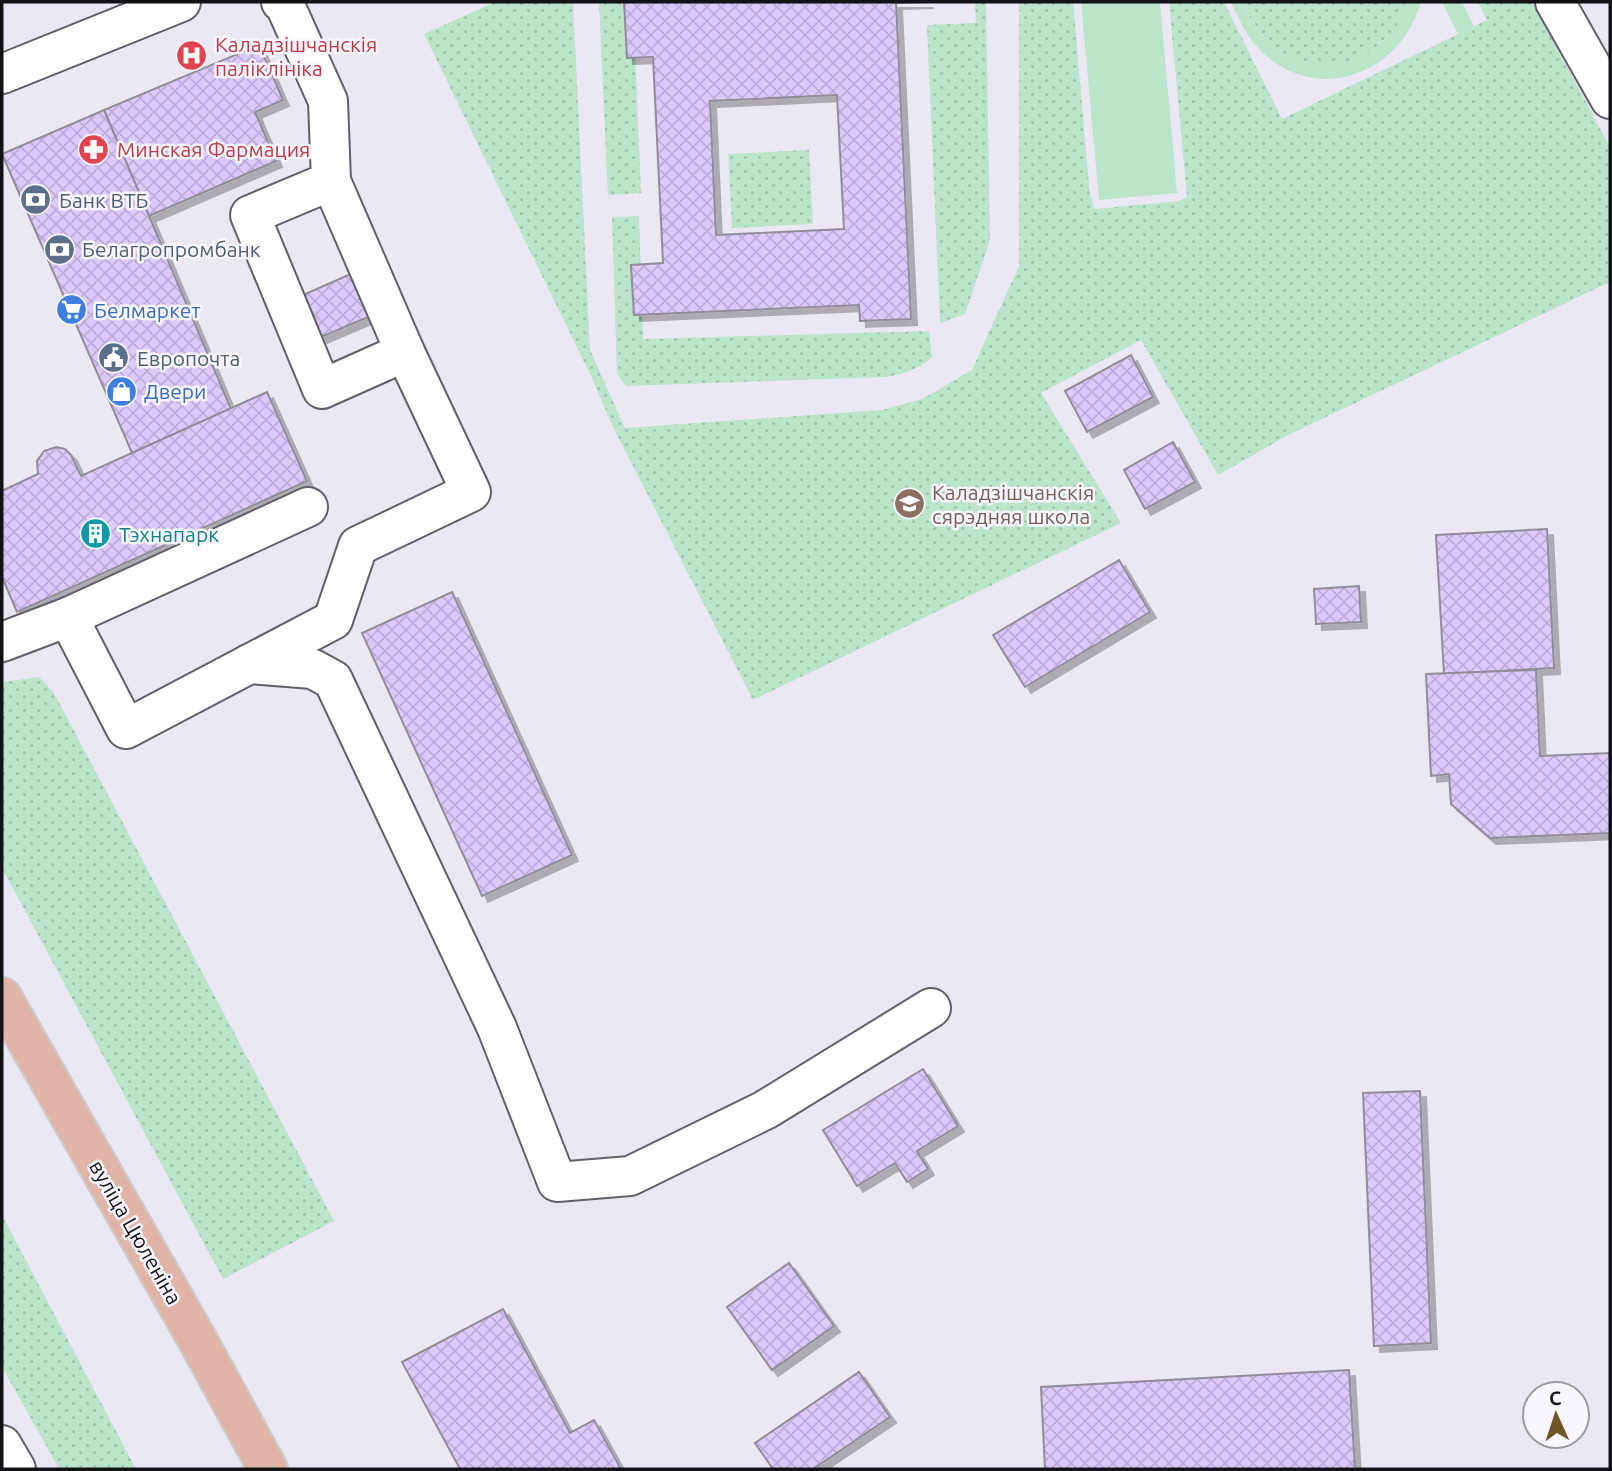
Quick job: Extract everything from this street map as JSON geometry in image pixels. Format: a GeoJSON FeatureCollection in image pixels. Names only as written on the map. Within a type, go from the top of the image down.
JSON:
{"type":"FeatureCollection","features":[{"type":"Feature","properties":{"kind":"main road","name":"вуліца Цюленіна"},"geometry":{"type":"LineString","coordinates":[[2,997],[268,1469]]}},
{"type":"Feature","properties":{"kind":"street"},"geometry":{"type":"LineString","coordinates":[[2,74],[181,2]]}},
{"type":"Feature","properties":{"kind":"street"},"geometry":{"type":"LineString","coordinates":[[68,617],[126,729],[333,620],[358,546],[471,492],[405,352],[331,181],[328,101],[281,2]]}},
{"type":"Feature","properties":{"kind":"street"},"geometry":{"type":"LineString","coordinates":[[1555,2],[1610,99]]}},
{"type":"Feature","properties":{"kind":"street"},"geometry":{"type":"LineString","coordinates":[[331,181],[250,215],[322,389],[405,352]]}},
{"type":"Feature","properties":{"kind":"street"},"geometry":{"type":"LineString","coordinates":[[2,642],[68,617],[307,507]]}},
{"type":"Feature","properties":{"kind":"street"},"geometry":{"type":"LineString","coordinates":[[249,664],[313,669],[333,680],[496,1028],[557,1182],[631,1177],[765,1110],[931,1008]]}},
{"type":"Feature","properties":{"kind":"street"},"geometry":{"type":"LineString","coordinates":[[2,1445],[16,1469]]}},
{"type":"Feature","properties":{"kind":"green space"},"geometry":{"type":"Polygon","coordinates":[[[495,2],[573,2],[590,350],[625,428],[882,410],[922,399],[972,370],[1019,266],[1019,2],[1073,2],[1090,195],[1095,209],[1179,201],[1187,197],[1169,2],[1224,2],[1282,119],[1487,20],[1478,2],[1532,2],[1610,147],[1610,282],[1288,435],[1218,475],[1141,340],[1041,393],[1121,523],[753,700],[614,429],[591,376],[424,34],[495,2]]]}},
{"type":"Feature","properties":{"kind":"green space"},"geometry":{"type":"Polygon","coordinates":[[[599,2],[633,2],[641,193],[608,195],[599,2]]]}},
{"type":"Feature","properties":{"kind":"green space"},"geometry":{"type":"Polygon","coordinates":[[[975,2],[986,2],[990,240],[965,314],[940,323],[927,25],[976,23],[975,2]]]}},
{"type":"Feature","properties":{"kind":"green space"},"geometry":{"type":"Polygon","coordinates":[[[1081,2],[1160,2],[1177,193],[1099,200],[1081,2]]]}},
{"type":"Feature","properties":{"kind":"green space"},"geometry":{"type":"Polygon","coordinates":[[[1231,2],[1240,2],[1260,33],[1277,49],[1296,60],[1315,65],[1354,59],[1372,50],[1388,37],[1409,2],[1421,2],[1410,28],[1395,49],[1375,65],[1353,75],[1329,79],[1304,76],[1280,66],[1254,43],[1231,2]]]}},
{"type":"Feature","properties":{"kind":"green space"},"geometry":{"type":"Polygon","coordinates":[[[1240,2],[1409,2],[1388,37],[1372,50],[1335,64],[1315,65],[1296,60],[1271,44],[1240,2]]]}},
{"type":"Feature","properties":{"kind":"green space"},"geometry":{"type":"Polygon","coordinates":[[[1442,2],[1462,2],[1474,26],[1458,34],[1442,2]]]}},
{"type":"Feature","properties":{"kind":"green space"},"geometry":{"type":"Polygon","coordinates":[[[809,150],[813,224],[732,228],[728,154],[809,150]]]}},
{"type":"Feature","properties":{"kind":"green space"},"geometry":{"type":"Polygon","coordinates":[[[639,216],[643,339],[929,331],[932,357],[910,371],[885,377],[626,386],[617,374],[612,217],[639,216]]]}},
{"type":"Feature","properties":{"kind":"green space"},"geometry":{"type":"Polygon","coordinates":[[[39,677],[54,693],[334,1221],[223,1279],[2,868],[2,682],[39,677]]]}},
{"type":"Feature","properties":{"kind":"green space"},"geometry":{"type":"Polygon","coordinates":[[[2,1215],[136,1469],[59,1469],[2,1367],[2,1215]]]}},
{"type":"Feature","properties":{"kind":"building"},"geometry":{"type":"Polygon","coordinates":[[[624,2],[928,2],[896,3],[911,319],[860,321],[859,305],[634,315],[631,265],[663,263],[653,57],[627,58],[624,2]],[[837,95],[710,101],[716,235],[844,229],[837,95]]]}},
{"type":"Feature","properties":{"kind":"building"},"geometry":{"type":"Polygon","coordinates":[[[259,45],[283,100],[255,112],[276,161],[149,216],[104,110],[259,45]]]}},
{"type":"Feature","properties":{"kind":"building"},"geometry":{"type":"Polygon","coordinates":[[[104,110],[231,409],[132,453],[2,154],[104,110]]]}},
{"type":"Feature","properties":{"kind":"building"},"geometry":{"type":"Polygon","coordinates":[[[355,272],[373,315],[321,337],[303,295],[355,272]]]}},
{"type":"Feature","properties":{"kind":"building"},"geometry":{"type":"Polygon","coordinates":[[[1131,355],[1153,397],[1087,432],[1065,391],[1131,355]]]}},
{"type":"Feature","properties":{"kind":"building","name":"Тэхнапарк"},"geometry":{"type":"Polygon","coordinates":[[[267,392],[307,481],[17,612],[2,577],[2,491],[38,474],[37,461],[44,451],[56,447],[65,449],[71,455],[81,476],[267,392]]]}},
{"type":"Feature","properties":{"kind":"building"},"geometry":{"type":"Polygon","coordinates":[[[1173,442],[1195,482],[1145,509],[1124,470],[1173,442]]]}},
{"type":"Feature","properties":{"kind":"building"},"geometry":{"type":"Polygon","coordinates":[[[1547,529],[1554,668],[1444,674],[1436,535],[1547,529]]]}},
{"type":"Feature","properties":{"kind":"building"},"geometry":{"type":"Polygon","coordinates":[[[1119,560],[1150,612],[1025,687],[993,635],[1119,560]]]}},
{"type":"Feature","properties":{"kind":"building"},"geometry":{"type":"Polygon","coordinates":[[[1359,586],[1361,622],[1316,624],[1314,589],[1359,586]]]}},
{"type":"Feature","properties":{"kind":"building"},"geometry":{"type":"Polygon","coordinates":[[[452,592],[572,855],[482,896],[362,633],[452,592]]]}},
{"type":"Feature","properties":{"kind":"building"},"geometry":{"type":"Polygon","coordinates":[[[1536,670],[1540,756],[1610,753],[1610,833],[1490,838],[1451,804],[1449,774],[1431,776],[1426,674],[1536,670]]]}},
{"type":"Feature","properties":{"kind":"building"},"geometry":{"type":"Polygon","coordinates":[[[923,1069],[958,1126],[917,1151],[928,1169],[907,1182],[895,1163],[857,1186],[823,1130],[923,1069]]]}},
{"type":"Feature","properties":{"kind":"building"},"geometry":{"type":"Polygon","coordinates":[[[1420,1091],[1431,1343],[1374,1346],[1363,1093],[1420,1091]]]}},
{"type":"Feature","properties":{"kind":"building"},"geometry":{"type":"Polygon","coordinates":[[[789,1263],[834,1326],[772,1370],[727,1307],[789,1263]]]}},
{"type":"Feature","properties":{"kind":"building"},"geometry":{"type":"Polygon","coordinates":[[[503,1309],[570,1433],[594,1420],[621,1469],[460,1469],[402,1362],[503,1309]]]}},
{"type":"Feature","properties":{"kind":"building"},"geometry":{"type":"Polygon","coordinates":[[[1349,1370],[1355,1469],[1045,1469],[1041,1387],[1349,1370]]]}},
{"type":"Feature","properties":{"kind":"building"},"geometry":{"type":"Polygon","coordinates":[[[859,1372],[890,1417],[813,1469],[773,1469],[755,1443],[859,1372]]]}},
{"type":"Feature","properties":{"kind":"place","name":"Каладзішчанскія паліклініка"},"geometry":{"type":"Point","coordinates":[192,56]}},
{"type":"Feature","properties":{"kind":"place","name":"Минская Фармация"},"geometry":{"type":"Point","coordinates":[94,149]}},
{"type":"Feature","properties":{"kind":"place","name":"Банк ВТБ"},"geometry":{"type":"Point","coordinates":[36,200]}},
{"type":"Feature","properties":{"kind":"place","name":"Белагропромбанк"},"geometry":{"type":"Point","coordinates":[59,249]}},
{"type":"Feature","properties":{"kind":"place","name":"Белмаркет"},"geometry":{"type":"Point","coordinates":[71,310]}},
{"type":"Feature","properties":{"kind":"place","name":"Европочта"},"geometry":{"type":"Point","coordinates":[114,358]}},
{"type":"Feature","properties":{"kind":"place","name":"Двери"},"geometry":{"type":"Point","coordinates":[121,391]}},
{"type":"Feature","properties":{"kind":"place","name":"Каладзішчанскія сярэдняя школа"},"geometry":{"type":"Point","coordinates":[909,504]}},
{"type":"Feature","properties":{"kind":"place","name":"Тэхнапарк"},"geometry":{"type":"Point","coordinates":[96,534]}}]}
